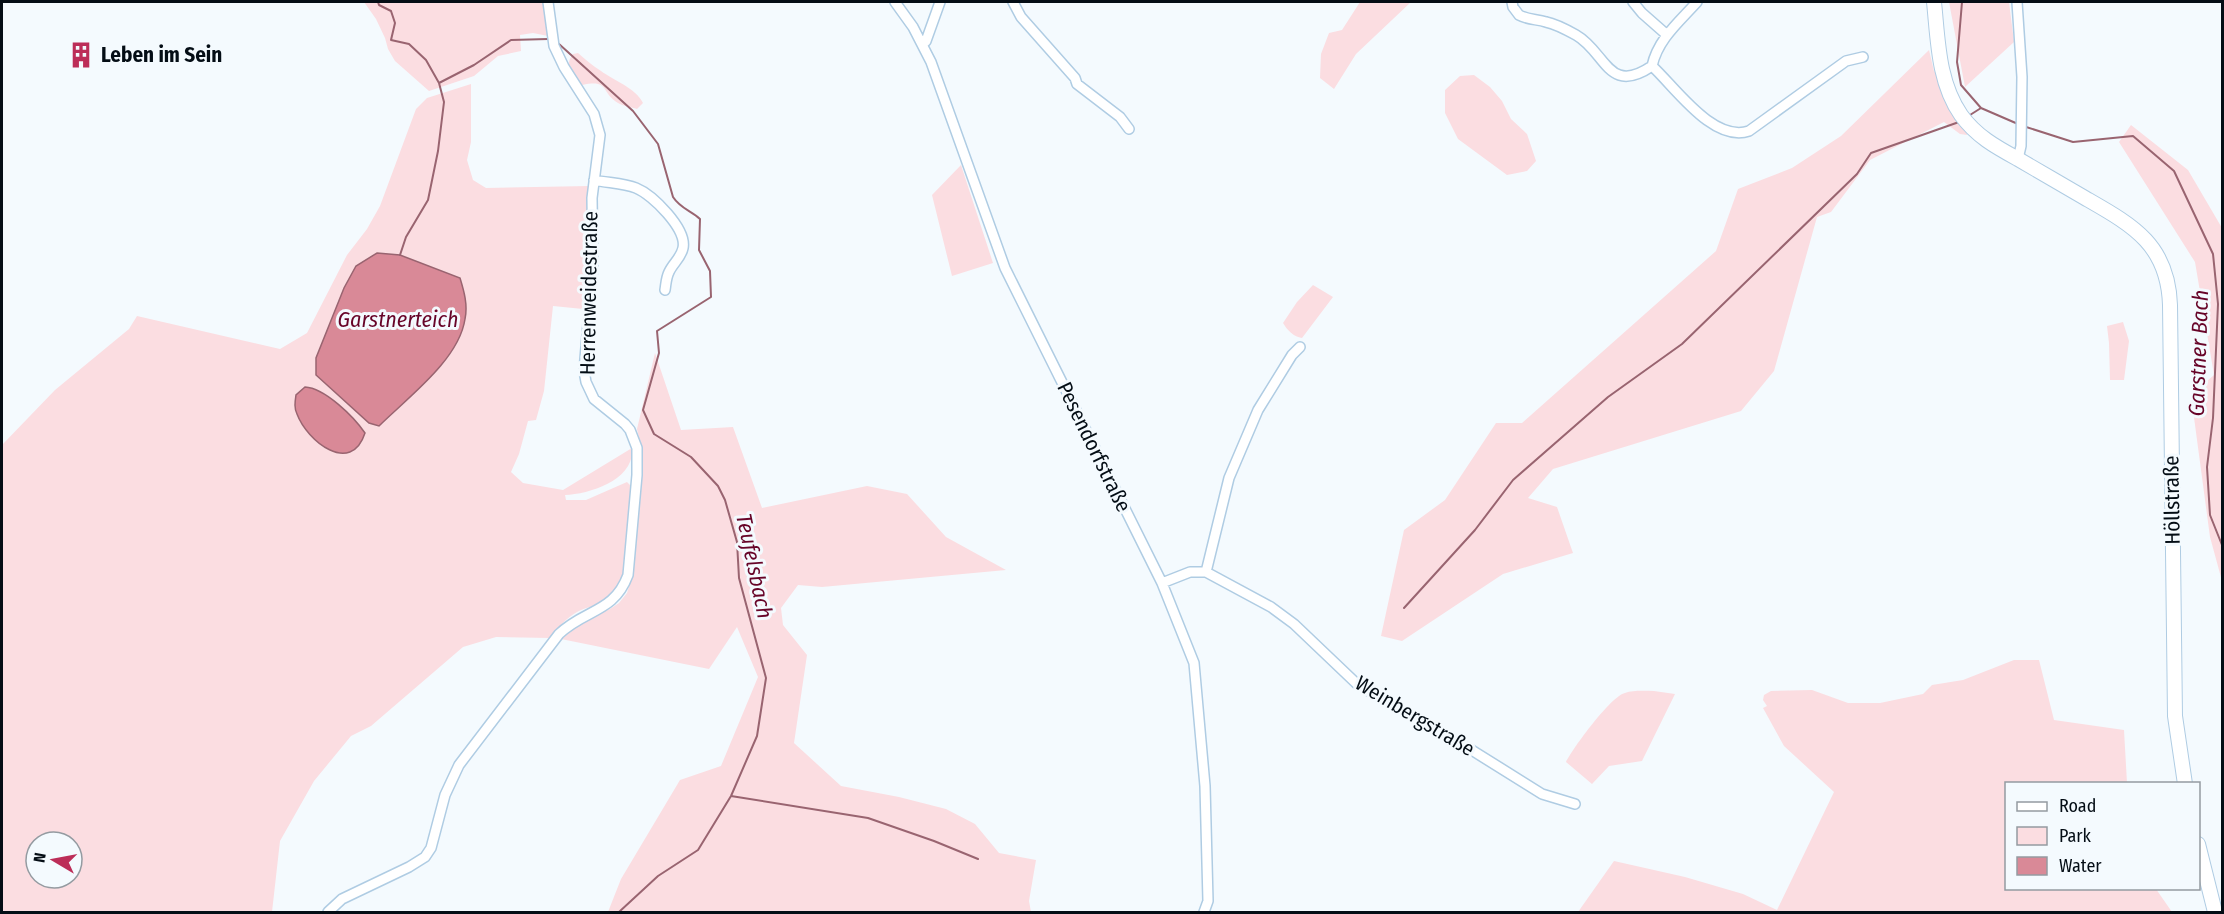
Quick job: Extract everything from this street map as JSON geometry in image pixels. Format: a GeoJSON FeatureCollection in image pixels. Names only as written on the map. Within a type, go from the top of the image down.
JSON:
{"type":"FeatureCollection","features":[{"type":"Feature","properties":{"kind":"street","name":"Herrenweidestraße"},"geometry":{"type":"LineString","coordinates":[[328,912],[342,899],[425,857],[431,848],[445,795],[459,765],[559,634],[579,618],[611,602],[623,588],[628,575],[637,475],[637,448],[625,424],[594,399],[586,382],[584,371],[593,264],[591,207],[599,148],[598,123],[554,46],[548,2]]}},
{"type":"Feature","properties":{"kind":"street","name":"Pesendorfstraße"},"geometry":{"type":"LineString","coordinates":[[895,2],[923,44],[943,93],[1005,268],[1162,583],[1194,663],[1205,786],[1208,901],[1204,912]]}},
{"type":"Feature","properties":{"kind":"street"},"geometry":{"type":"LineString","coordinates":[[923,44],[940,2]]}},
{"type":"Feature","properties":{"kind":"street"},"geometry":{"type":"LineString","coordinates":[[1014,2],[1021,17],[1075,78],[1077,84],[1129,129]]}},
{"type":"Feature","properties":{"kind":"street"},"geometry":{"type":"LineString","coordinates":[[1512,2],[1519,15],[1548,22],[1579,37],[1614,74],[1632,75],[1652,66]]}},
{"type":"Feature","properties":{"kind":"street"},"geometry":{"type":"LineString","coordinates":[[1633,2],[1667,35]]}},
{"type":"Feature","properties":{"kind":"street"},"geometry":{"type":"LineString","coordinates":[[1652,66],[1657,48],[1697,2]]}},
{"type":"Feature","properties":{"kind":"street","name":"Höllstraße"},"geometry":{"type":"LineString","coordinates":[[1934,2],[1940,62],[1946,86],[1959,113],[1975,131],[1999,149],[2128,223],[2147,241],[2165,272],[2170,305],[2175,716],[2185,782]]}},
{"type":"Feature","properties":{"kind":"street"},"geometry":{"type":"LineString","coordinates":[[2017,2],[2021,67],[2021,137],[2018,159]]}},
{"type":"Feature","properties":{"kind":"street"},"geometry":{"type":"LineString","coordinates":[[1652,66],[1705,119],[1728,130],[1741,132],[1755,127],[1846,62],[1863,57]]}},
{"type":"Feature","properties":{"kind":"street"},"geometry":{"type":"LineString","coordinates":[[594,180],[634,188],[642,192],[666,213],[680,230],[683,237],[683,250],[668,273],[665,290]]}},
{"type":"Feature","properties":{"kind":"street"},"geometry":{"type":"LineString","coordinates":[[1162,583],[1190,572],[1206,572],[1229,478],[1258,410],[1292,355],[1300,347]]}},
{"type":"Feature","properties":{"kind":"street","name":"Weinbergstraße"},"geometry":{"type":"LineString","coordinates":[[1206,572],[1294,624],[1358,685],[1462,744],[1542,794],[1575,804]]}},
{"type":"Feature","properties":{"kind":"street"},"geometry":{"type":"LineString","coordinates":[[2200,848],[2215,912]]}},
{"type":"Feature","properties":{"kind":"green space"},"geometry":{"type":"Polygon","coordinates":[[[364,2],[544,2],[548,36],[533,33],[520,35],[521,51],[498,56],[474,76],[429,91],[395,61],[376,19],[364,2]]]}},
{"type":"Feature","properties":{"kind":"green space"},"geometry":{"type":"Polygon","coordinates":[[[1360,2],[1411,2],[1356,54],[1334,89],[1320,78],[1321,54],[1329,33],[1342,30],[1360,2]]]}},
{"type":"Feature","properties":{"kind":"green space"},"geometry":{"type":"Polygon","coordinates":[[[1949,2],[2009,2],[2014,42],[1965,87],[1949,2]]]}},
{"type":"Feature","properties":{"kind":"green space"},"geometry":{"type":"Polygon","coordinates":[[[1929,50],[1934,71],[1939,76],[1967,135],[1960,134],[1944,122],[1870,160],[1831,212],[1817,217],[1774,371],[1741,411],[1553,469],[1528,498],[1557,507],[1573,553],[1503,574],[1402,641],[1381,636],[1404,530],[1445,500],[1496,423],[1522,423],[1716,251],[1738,189],[1792,168],[1841,136],[1929,50]]]}},
{"type":"Feature","properties":{"kind":"green space"},"geometry":{"type":"Polygon","coordinates":[[[578,53],[630,89],[643,103],[637,109],[622,105],[612,99],[601,85],[582,85],[578,82],[570,71],[569,62],[573,54],[578,53]]]}},
{"type":"Feature","properties":{"kind":"green space"},"geometry":{"type":"Polygon","coordinates":[[[1474,75],[1490,87],[1502,101],[1511,119],[1527,134],[1536,161],[1527,171],[1507,175],[1458,139],[1445,113],[1445,90],[1460,76],[1474,75]]]}},
{"type":"Feature","properties":{"kind":"green space"},"geometry":{"type":"Polygon","coordinates":[[[471,84],[471,142],[467,160],[473,180],[486,188],[589,186],[588,265],[583,309],[553,306],[544,391],[536,420],[528,421],[519,454],[511,472],[523,483],[563,490],[632,448],[631,459],[619,477],[586,492],[565,495],[566,500],[586,500],[627,482],[631,486],[629,547],[622,577],[606,600],[573,614],[550,638],[496,637],[463,647],[371,726],[351,736],[314,781],[280,841],[272,912],[2,912],[2,445],[55,390],[129,329],[137,316],[280,349],[307,333],[347,255],[367,229],[380,206],[416,109],[427,98],[471,84]],[[400,255],[356,266],[344,288],[316,358],[379,426],[434,372],[457,343],[460,278],[400,255]],[[310,387],[304,426],[323,447],[340,454],[336,403],[310,387]]]}},
{"type":"Feature","properties":{"kind":"green space"},"geometry":{"type":"Polygon","coordinates":[[[2131,125],[2188,170],[2222,228],[2222,581],[2210,537],[2191,395],[2214,375],[2195,262],[2119,142],[2131,125]]]}},
{"type":"Feature","properties":{"kind":"green space"},"geometry":{"type":"Polygon","coordinates":[[[961,165],[993,263],[952,276],[932,195],[961,165]]]}},
{"type":"Feature","properties":{"kind":"green space"},"geometry":{"type":"Polygon","coordinates":[[[1313,285],[1333,297],[1302,338],[1291,333],[1283,323],[1297,302],[1313,285]]]}},
{"type":"Feature","properties":{"kind":"green space"},"geometry":{"type":"Polygon","coordinates":[[[2123,322],[2129,341],[2124,380],[2110,380],[2107,326],[2123,322]]]}},
{"type":"Feature","properties":{"kind":"green space"},"geometry":{"type":"Polygon","coordinates":[[[655,353],[681,430],[733,427],[762,508],[867,486],[907,494],[946,537],[1006,570],[822,587],[798,585],[781,608],[783,625],[807,655],[794,743],[841,786],[946,809],[975,824],[999,853],[1036,860],[1029,901],[1031,912],[608,912],[621,879],[680,780],[721,766],[758,677],[737,627],[709,669],[561,639],[585,620],[619,603],[627,593],[635,558],[643,456],[637,429],[655,353]]]}},
{"type":"Feature","properties":{"kind":"green space"},"geometry":{"type":"Polygon","coordinates":[[[2014,660],[2039,660],[2054,720],[2124,730],[2127,782],[2005,782],[2005,890],[2157,890],[2172,912],[1578,912],[1614,861],[1685,877],[1743,894],[1777,910],[1834,792],[1784,746],[1763,708],[1767,706],[1763,700],[1764,695],[1771,691],[1812,690],[1848,703],[1880,703],[1923,694],[1932,685],[1963,680],[2014,660]]]}},
{"type":"Feature","properties":{"kind":"green space"},"geometry":{"type":"Polygon","coordinates":[[[1632,691],[1675,694],[1642,761],[1609,766],[1592,784],[1566,762],[1593,723],[1619,696],[1632,691]]]}},
{"type":"Feature","properties":{"kind":"water","name":"Garstnerteich"},"geometry":{"type":"Polygon","coordinates":[[[377,253],[400,255],[460,278],[466,309],[461,334],[443,363],[379,426],[369,423],[316,375],[316,358],[344,288],[356,266],[377,253]]]}},
{"type":"Feature","properties":{"kind":"water"},"geometry":{"type":"Polygon","coordinates":[[[305,387],[321,392],[354,419],[365,433],[358,446],[350,452],[340,453],[330,450],[310,434],[302,424],[295,407],[296,395],[305,387]]]}},
{"type":"Feature","properties":{"kind":"waterway","name":"Teufelsbach"},"geometry":{"type":"LineString","coordinates":[[378,2],[379,5],[391,11],[395,23],[391,40],[409,44],[426,60],[439,83],[444,102],[438,151],[428,200],[406,237],[400,255]]}},
{"type":"Feature","properties":{"kind":"waterway","name":"Garstner Bach"},"geometry":{"type":"LineString","coordinates":[[1962,2],[1957,62],[1961,85],[1981,108],[2018,124]]}},
{"type":"Feature","properties":{"kind":"waterway","name":"Teufelsbach"},"geometry":{"type":"LineString","coordinates":[[439,83],[474,65],[511,40],[548,39]]}},
{"type":"Feature","properties":{"kind":"waterway","name":"Teufelsbach"},"geometry":{"type":"LineString","coordinates":[[559,44],[633,111],[658,144],[673,197],[682,207],[700,219],[699,250],[710,271],[711,297],[657,331],[659,353],[643,410],[654,434],[691,457],[718,486],[725,500],[737,542],[739,578],[766,678],[757,736],[731,796],[698,850],[658,876],[619,912]]}},
{"type":"Feature","properties":{"kind":"waterway"},"geometry":{"type":"LineString","coordinates":[[1970,115],[1981,108]]}},
{"type":"Feature","properties":{"kind":"waterway"},"geometry":{"type":"LineString","coordinates":[[1404,608],[1475,530],[1513,480],[1608,397],[1682,344],[1857,174],[1871,153],[1959,122]]}},
{"type":"Feature","properties":{"kind":"waterway","name":"Garstner Bach"},"geometry":{"type":"LineString","coordinates":[[2023,126],[2073,142],[2133,136],[2174,171],[2213,254],[2218,304],[2213,418],[2207,467],[2210,515],[2222,545]]}},
{"type":"Feature","properties":{"kind":"waterway"},"geometry":{"type":"LineString","coordinates":[[731,796],[868,818],[978,859]]}},
{"type":"Feature","properties":{"kind":"place","name":"Leben im Sein"},"geometry":{"type":"Point","coordinates":[81,55]}}]}
